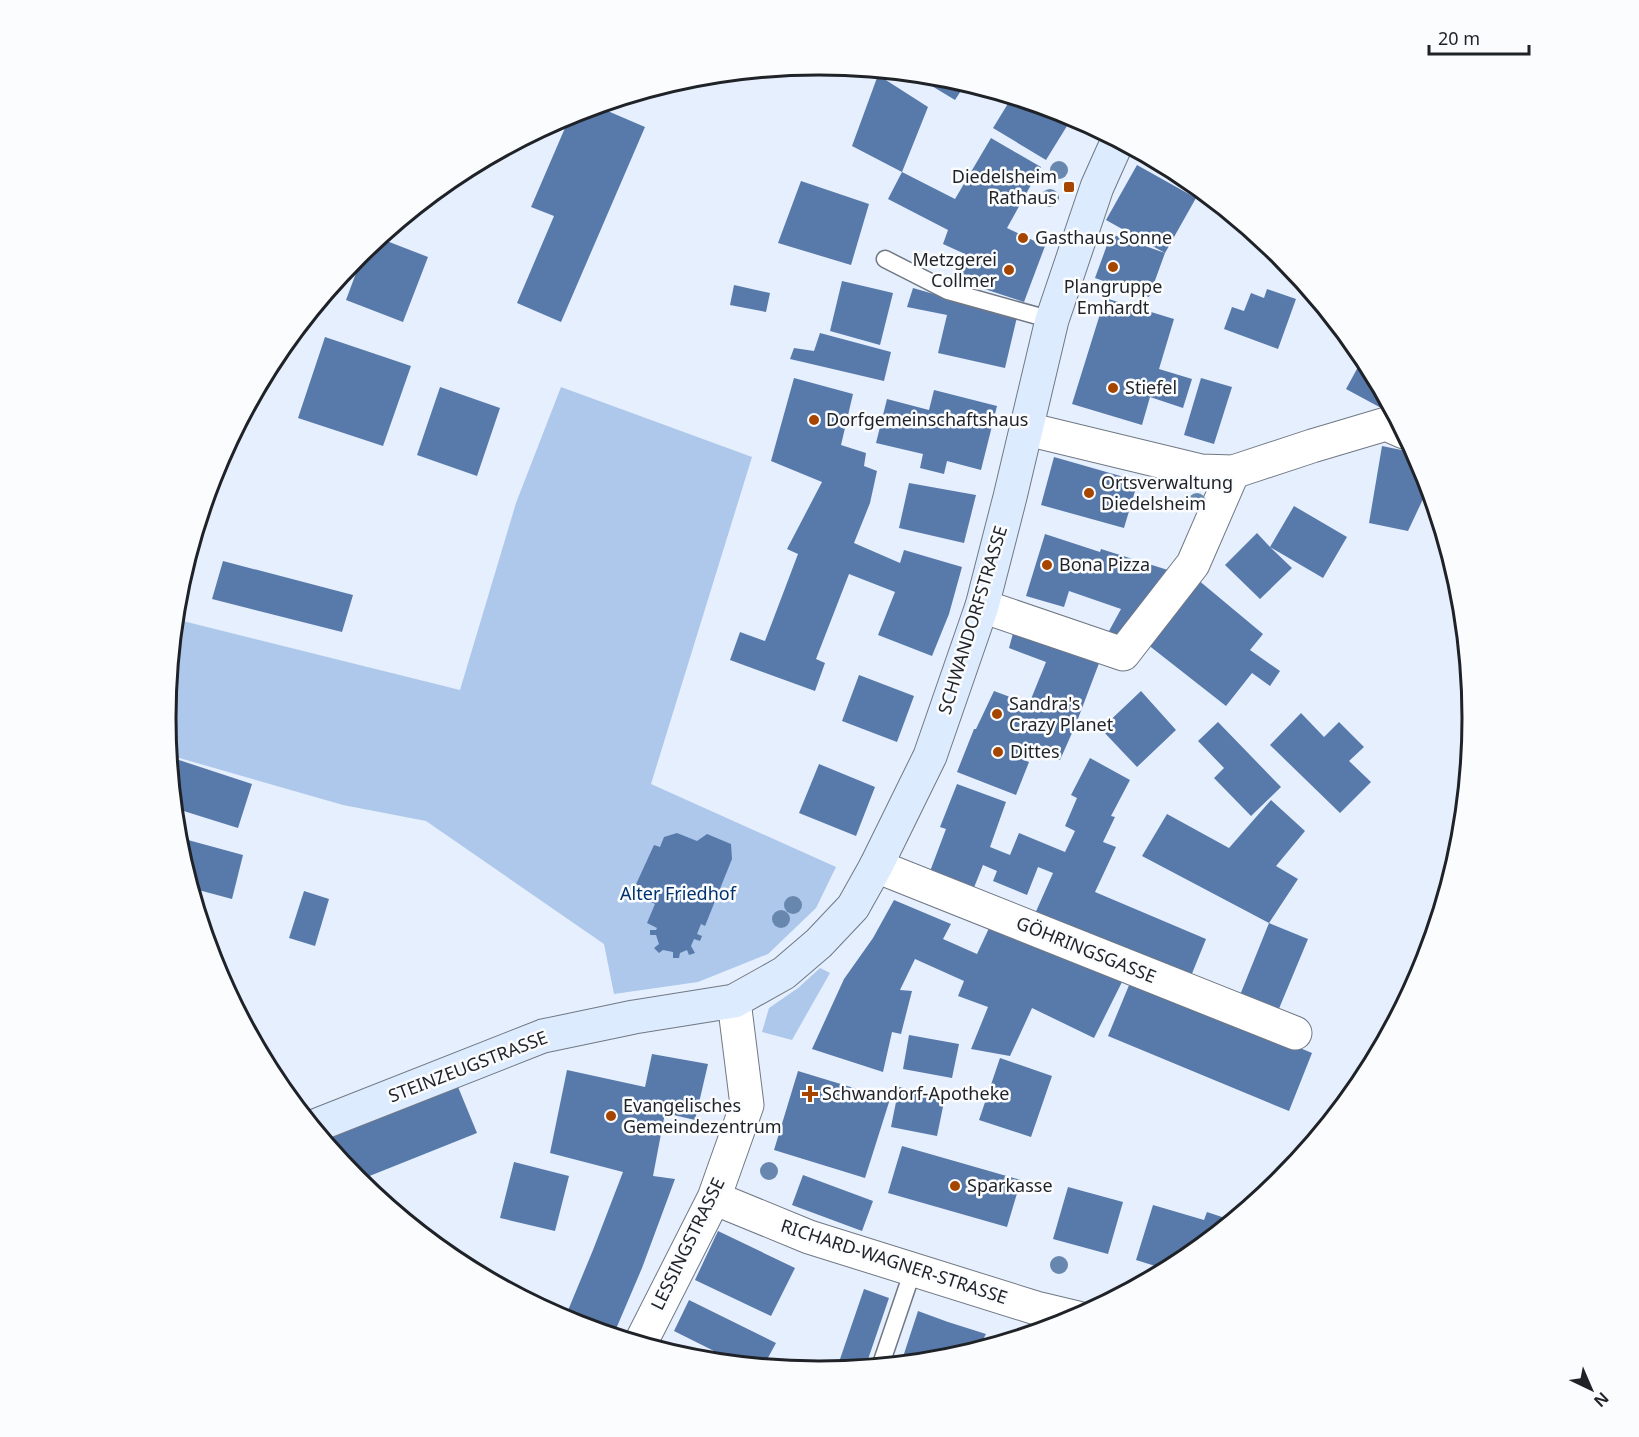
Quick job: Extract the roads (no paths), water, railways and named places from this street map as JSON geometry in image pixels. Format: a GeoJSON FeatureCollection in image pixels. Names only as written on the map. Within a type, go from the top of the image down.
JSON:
{"type":"FeatureCollection","features":[{"type":"Feature","properties":{"kind":"street","name":"SCHWANDORFSTRASSE"},"geometry":{"type":"LineString","coordinates":[[734,1001],[784,973],[819,943],[853,907],[876,866],[930,756],[982,606],[1052,320],[1097,187],[1115,147]]}},
{"type":"Feature","properties":{"kind":"street"},"geometry":{"type":"LineString","coordinates":[[1027,429],[1201,471],[1233,472],[1386,424],[1393,427]]}},
{"type":"Feature","properties":{"kind":"street"},"geometry":{"type":"LineString","coordinates":[[982,606],[1123,654],[1193,564],[1233,472]]}},
{"type":"Feature","properties":{"kind":"street","name":"GÖHRINGSGASSE"},"geometry":{"type":"LineString","coordinates":[[876,866],[1296,1033]]}},
{"type":"Feature","properties":{"kind":"street","name":"STEINZEUGSTRASSE"},"geometry":{"type":"LineString","coordinates":[[320,1124],[543,1036],[634,1017],[734,1001]]}},
{"type":"Feature","properties":{"kind":"street","name":"LESSINGSTRASSE"},"geometry":{"type":"LineString","coordinates":[[643,1337],[714,1198],[747,1105],[734,1001]]}},
{"type":"Feature","properties":{"kind":"street","name":"RICHARD-WAGNER-STRASSE"},"geometry":{"type":"LineString","coordinates":[[714,1198],[809,1238],[913,1270],[1034,1321]]}},
{"type":"Feature","properties":{"kind":"lane"},"geometry":{"type":"LineString","coordinates":[[885,259],[948,291],[1052,320]]}},
{"type":"Feature","properties":{"kind":"lane"},"geometry":{"type":"LineString","coordinates":[[883,1358],[913,1270]]}},
{"type":"Feature","properties":{"kind":"place","name":"Diedelsheim Rathaus"},"geometry":{"type":"Point","coordinates":[1069,187]}},
{"type":"Feature","properties":{"kind":"place","name":"Gasthaus Sonne"},"geometry":{"type":"Point","coordinates":[1023,238]}},
{"type":"Feature","properties":{"kind":"place","name":"Plangruppe Emhardt"},"geometry":{"type":"Point","coordinates":[1113,267]}},
{"type":"Feature","properties":{"kind":"place","name":"Metzgerei Collmer"},"geometry":{"type":"Point","coordinates":[1009,270]}},
{"type":"Feature","properties":{"kind":"place","name":"Stiefel"},"geometry":{"type":"Point","coordinates":[1113,388]}},
{"type":"Feature","properties":{"kind":"place","name":"Dorfgemeinschaftshaus"},"geometry":{"type":"Point","coordinates":[814,420]}},
{"type":"Feature","properties":{"kind":"place","name":"Ortsverwaltung Diedelsheim"},"geometry":{"type":"Point","coordinates":[1089,493]}},
{"type":"Feature","properties":{"kind":"place","name":"Bona Pizza"},"geometry":{"type":"Point","coordinates":[1047,565]}},
{"type":"Feature","properties":{"kind":"place","name":"Sandra's Crazy Planet"},"geometry":{"type":"Point","coordinates":[997,714]}},
{"type":"Feature","properties":{"kind":"place","name":"Dittes"},"geometry":{"type":"Point","coordinates":[998,752]}},
{"type":"Feature","properties":{"kind":"place","name":"Schwandorf-Apotheke"},"geometry":{"type":"Point","coordinates":[810,1094]}},
{"type":"Feature","properties":{"kind":"place","name":"Evangelisches Gemeindezentrum"},"geometry":{"type":"Point","coordinates":[611,1116]}},
{"type":"Feature","properties":{"kind":"place","name":"Sparkasse"},"geometry":{"type":"Point","coordinates":[955,1186]}},
{"type":"Feature","properties":{"kind":"park label","name":"Alter Friedhof"},"geometry":{"type":"Point","coordinates":[678,894]}}]}
